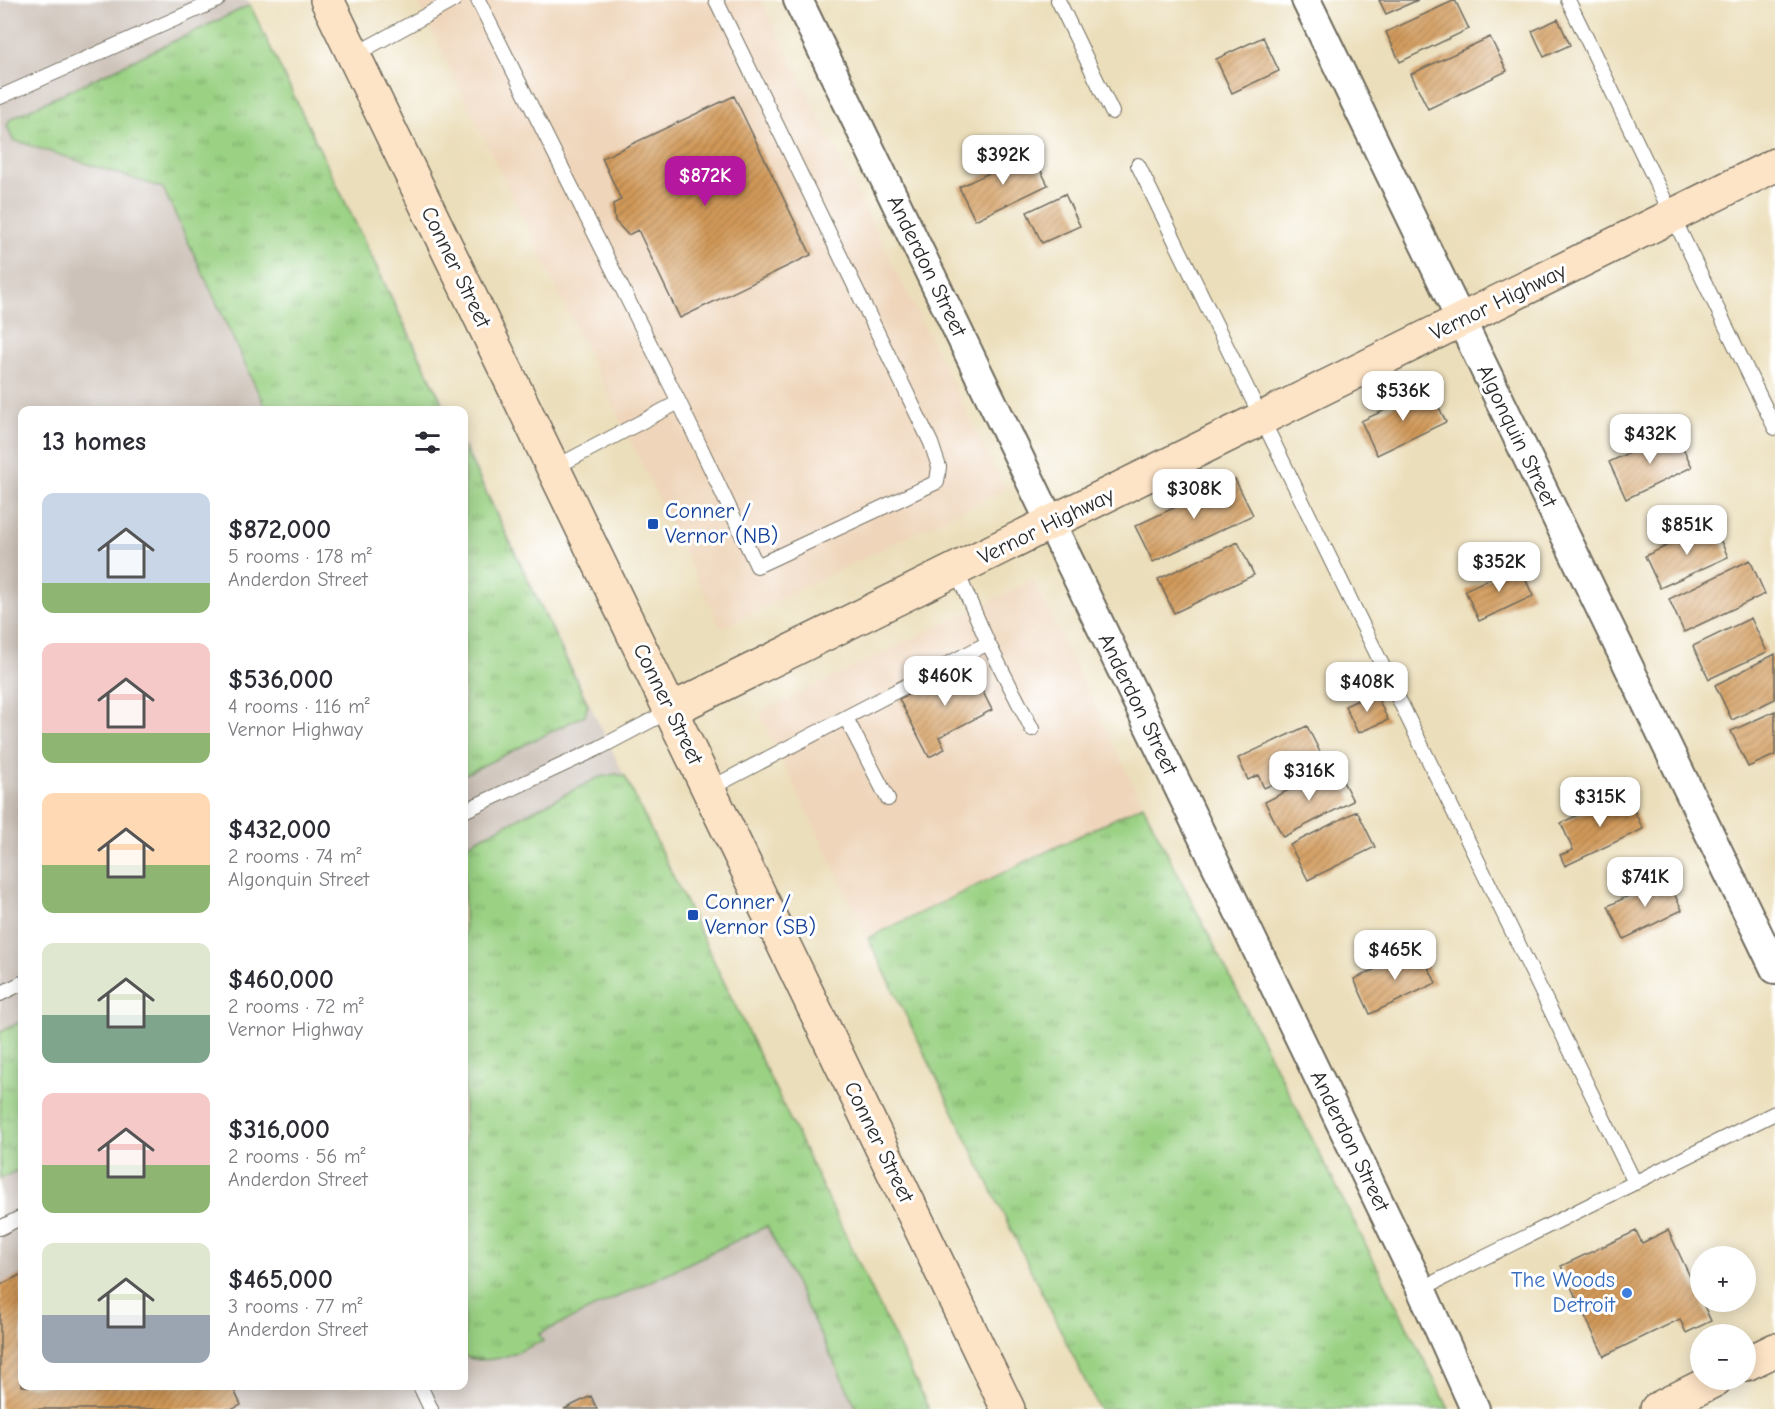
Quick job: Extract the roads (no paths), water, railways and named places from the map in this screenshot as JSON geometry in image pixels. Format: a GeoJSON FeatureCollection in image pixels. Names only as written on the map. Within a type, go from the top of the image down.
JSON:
{"type":"FeatureCollection","features":[{"type":"Feature","properties":{"kind":"main road","name":"Conner Street"},"geometry":{"type":"LineString","coordinates":[[327,0],[1008,1409]]}},
{"type":"Feature","properties":{"kind":"main road","name":"Vernor Highway"},"geometry":{"type":"LineString","coordinates":[[671,710],[1775,165]]}},
{"type":"Feature","properties":{"kind":"main road"},"geometry":{"type":"LineString","coordinates":[[1756,1359],[1775,1350]]}},
{"type":"Feature","properties":{"kind":"main road"},"geometry":{"type":"LineString","coordinates":[[1657,1409],[1695,1390]]}},
{"type":"Feature","properties":{"kind":"street","name":"Anderdon Street"},"geometry":{"type":"LineString","coordinates":[[798,0],[1421,1289],[1475,1409]]}},
{"type":"Feature","properties":{"kind":"street","name":"Algonquin Street"},"geometry":{"type":"LineString","coordinates":[[1306,0],[1775,969]]}},
{"type":"Feature","properties":{"kind":"lane"},"geometry":{"type":"LineString","coordinates":[[0,97],[219,0]]}},
{"type":"Feature","properties":{"kind":"lane"},"geometry":{"type":"LineString","coordinates":[[354,55],[454,0]]}},
{"type":"Feature","properties":{"kind":"lane"},"geometry":{"type":"LineString","coordinates":[[478,0],[679,402],[758,566],[937,482],[939,467],[931,443],[716,0]]}},
{"type":"Feature","properties":{"kind":"lane"},"geometry":{"type":"LineString","coordinates":[[1058,0],[1112,112]]}},
{"type":"Feature","properties":{"kind":"lane"},"geometry":{"type":"LineString","coordinates":[[1568,0],[1775,428]]}},
{"type":"Feature","properties":{"kind":"lane"},"geometry":{"type":"LineString","coordinates":[[1138,165],[1635,1183]]}},
{"type":"Feature","properties":{"kind":"lane"},"geometry":{"type":"LineString","coordinates":[[554,468],[679,402]]}},
{"type":"Feature","properties":{"kind":"lane"},"geometry":{"type":"LineString","coordinates":[[956,570],[988,643],[1032,729]]}},
{"type":"Feature","properties":{"kind":"lane"},"geometry":{"type":"LineString","coordinates":[[709,789],[988,643]]}},
{"type":"Feature","properties":{"kind":"lane"},"geometry":{"type":"LineString","coordinates":[[468,809],[599,748],[671,710]]}},
{"type":"Feature","properties":{"kind":"lane"},"geometry":{"type":"LineString","coordinates":[[846,718],[888,798]]}},
{"type":"Feature","properties":{"kind":"lane"},"geometry":{"type":"LineString","coordinates":[[0,994],[18,985]]}},
{"type":"Feature","properties":{"kind":"lane"},"geometry":{"type":"LineString","coordinates":[[1421,1289],[1775,1113]]}},
{"type":"Feature","properties":{"kind":"lane"},"geometry":{"type":"LineString","coordinates":[[0,1228],[18,1219]]}},
{"type":"Feature","properties":{"kind":"lane"},"geometry":{"type":"LineString","coordinates":[[422,1390],[431,1409]]}},
{"type":"Feature","properties":{"kind":"place","name":"Conner / Vernor (NB)"},"geometry":{"type":"Point","coordinates":[653,524]}},
{"type":"Feature","properties":{"kind":"place","name":"Conner / Vernor (SB)"},"geometry":{"type":"Point","coordinates":[693,915]}},
{"type":"Feature","properties":{"kind":"place","name":"The Woods Detroit"},"geometry":{"type":"Point","coordinates":[1627,1293]}}]}
